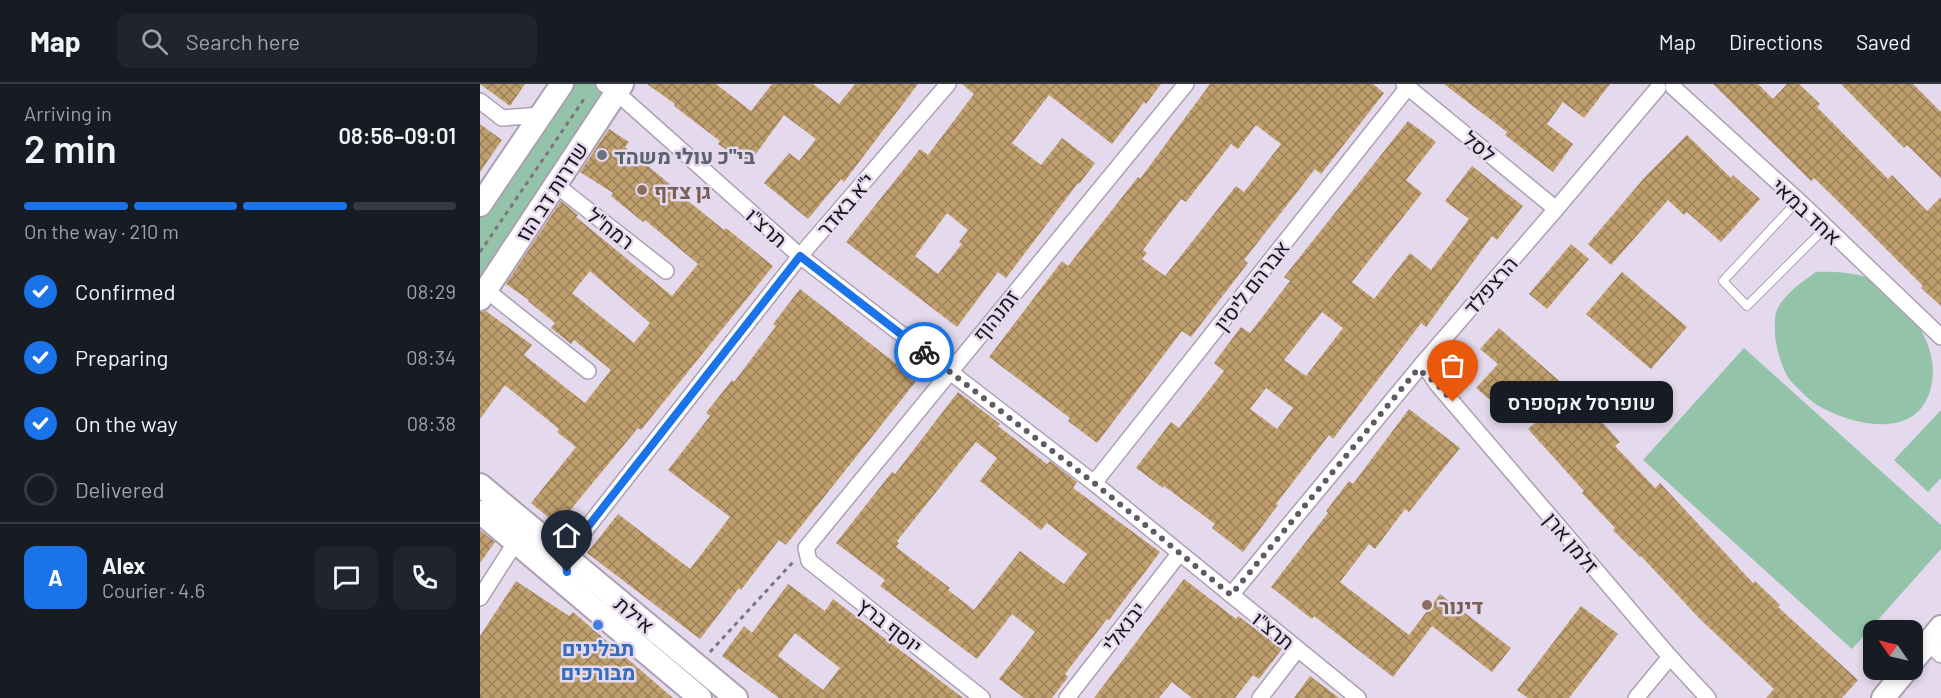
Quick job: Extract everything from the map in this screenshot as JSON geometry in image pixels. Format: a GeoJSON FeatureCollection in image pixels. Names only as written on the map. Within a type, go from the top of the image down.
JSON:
{"type":"FeatureCollection","features":[{"type":"Feature","properties":{"kind":"street","name":"י\"א באדר"},"geometry":{"type":"LineString","coordinates":[[565,556],[800,256],[948,84]]}},
{"type":"Feature","properties":{"kind":"street","name":"זמנהוף"},"geometry":{"type":"LineString","coordinates":[[806,548],[1186,84]]}},
{"type":"Feature","properties":{"kind":"street","name":"לסל"},"geometry":{"type":"LineString","coordinates":[[1406,86],[1556,209]]}},
{"type":"Feature","properties":{"kind":"street","name":"אברהם ליסין"},"geometry":{"type":"LineString","coordinates":[[1094,483],[1406,86]]}},
{"type":"Feature","properties":{"kind":"street","name":"הרצפלד"},"geometry":{"type":"LineString","coordinates":[[1231,595],[1420,366],[1664,86]]}},
{"type":"Feature","properties":{"kind":"street","name":"אחד במאי"},"geometry":{"type":"LineString","coordinates":[[1664,86],[1795,199],[1941,337]]}},
{"type":"Feature","properties":{"kind":"street"},"geometry":{"type":"LineString","coordinates":[[480,205],[560,87]]}},
{"type":"Feature","properties":{"kind":"street","name":"תרצ\"ו"},"geometry":{"type":"LineString","coordinates":[[614,87],[800,256],[1094,483],[1358,698]]}},
{"type":"Feature","properties":{"kind":"street","name":"שדרות דב הוז"},"geometry":{"type":"LineString","coordinates":[[483,294],[556,185],[614,87]]}},
{"type":"Feature","properties":{"kind":"street"},"geometry":{"type":"LineString","coordinates":[[480,101],[502,117],[540,115]]}},
{"type":"Feature","properties":{"kind":"street","name":"רמח\"ל"},"geometry":{"type":"LineString","coordinates":[[556,185],[666,271]]}},
{"type":"Feature","properties":{"kind":"street"},"geometry":{"type":"LineString","coordinates":[[483,294],[588,371]]}},
{"type":"Feature","properties":{"kind":"street","name":"זלמן ארן"},"geometry":{"type":"LineString","coordinates":[[1420,366],[1670,657],[1708,698]]}},
{"type":"Feature","properties":{"kind":"street","name":"אילת"},"geometry":{"type":"LineString","coordinates":[[480,484],[735,698]]}},
{"type":"Feature","properties":{"kind":"street","name":"אילת"},"geometry":{"type":"LineString","coordinates":[[480,512],[700,698]]}},
{"type":"Feature","properties":{"kind":"street"},"geometry":{"type":"LineString","coordinates":[[480,598],[515,543],[511,512]]}},
{"type":"Feature","properties":{"kind":"street","name":"יוסף ברץ"},"geometry":{"type":"LineString","coordinates":[[806,548],[809,561],[982,698]]}},
{"type":"Feature","properties":{"kind":"street","name":"יבנאלי"},"geometry":{"type":"LineString","coordinates":[[1067,698],[1179,554]]}},
{"type":"Feature","properties":{"kind":"street"},"geometry":{"type":"LineString","coordinates":[[565,556],[569,588]]}},
{"type":"Feature","properties":{"kind":"street"},"geometry":{"type":"LineString","coordinates":[[1923,653],[1937,642]]}},
{"type":"Feature","properties":{"kind":"street"},"geometry":{"type":"LineString","coordinates":[[1260,698],[1297,650]]}},
{"type":"Feature","properties":{"kind":"street"},"geometry":{"type":"LineString","coordinates":[[1636,698],[1670,657]]}},
{"type":"Feature","properties":{"kind":"street"},"geometry":{"type":"LineString","coordinates":[[1883,698],[1898,680]]}},
{"type":"Feature","properties":{"kind":"lane"},"geometry":{"type":"LineString","coordinates":[[1795,199],[1789,210],[1723,281],[1747,306],[1818,235],[1828,230]]}},
{"type":"Feature","properties":{"kind":"path"},"geometry":{"type":"LineString","coordinates":[[480,252],[584,99],[560,87]]}},
{"type":"Feature","properties":{"kind":"path"},"geometry":{"type":"LineString","coordinates":[[697,666],[806,548]]}},
{"type":"Feature","properties":{"kind":"green space"},"geometry":{"type":"Polygon","coordinates":[[[562,84],[622,84],[480,299],[480,205],[562,84]]]}},
{"type":"Feature","properties":{"kind":"green space"},"geometry":{"type":"Polygon","coordinates":[[[1816,272],[1852,274],[1878,282],[1892,293],[1917,323],[1928,344],[1933,379],[1922,407],[1911,417],[1897,423],[1881,424],[1864,423],[1847,418],[1817,405],[1787,376],[1776,344],[1776,312],[1789,293],[1816,272]]]}},
{"type":"Feature","properties":{"kind":"green space"},"geometry":{"type":"Polygon","coordinates":[[[1744,348],[1941,525],[1941,549],[1878,620],[1863,620],[1863,637],[1852,649],[1643,460],[1744,348]]]}},
{"type":"Feature","properties":{"kind":"green space"},"geometry":{"type":"Polygon","coordinates":[[[1941,410],[1941,478],[1928,492],[1894,460],[1941,410]]]}},
{"type":"Feature","properties":{"kind":"building"},"geometry":{"type":"Polygon","coordinates":[[[480,84],[525,84],[510,106],[480,84]]]}},
{"type":"Feature","properties":{"kind":"building"},"geometry":{"type":"Polygon","coordinates":[[[647,84],[716,84],[751,111],[772,84],[813,84],[839,104],[855,84],[918,84],[844,182],[841,179],[808,219],[764,183],[789,153],[799,161],[816,139],[784,115],[748,165],[718,144],[720,141],[647,84]]]}},
{"type":"Feature","properties":{"kind":"building"},"geometry":{"type":"Polygon","coordinates":[[[962,84],[1161,84],[1112,144],[1049,95],[1012,143],[1041,165],[1062,138],[1095,163],[1006,278],[998,272],[957,327],[846,242],[920,149],[928,155],[974,94],[962,84]],[[947,213],[915,256],[938,274],[962,244],[959,242],[968,230],[947,213]]]}},
{"type":"Feature","properties":{"kind":"building"},"geometry":{"type":"Polygon","coordinates":[[[1210,84],[1373,84],[1384,93],[1321,174],[1315,169],[1244,260],[1248,263],[1191,337],[1182,331],[1097,443],[1068,421],[1070,418],[989,357],[1062,261],[1068,266],[1138,177],[1140,179],[1210,84]],[[1256,125],[1238,149],[1231,144],[1186,202],[1181,199],[1143,250],[1147,253],[1142,259],[1165,276],[1236,186],[1244,192],[1281,144],[1256,125]]]}},
{"type":"Feature","properties":{"kind":"building"},"geometry":{"type":"Polygon","coordinates":[[[1444,84],[1610,84],[1584,118],[1563,102],[1547,124],[1573,144],[1553,172],[1505,135],[1507,132],[1444,84]]]}},
{"type":"Feature","properties":{"kind":"building"},"geometry":{"type":"Polygon","coordinates":[[[1713,84],[1758,84],[1773,99],[1787,84],[1799,84],[1820,104],[1817,107],[1888,179],[1892,175],[1927,211],[1941,197],[1941,306],[1846,209],[1814,178],[1811,181],[1713,84]]]}},
{"type":"Feature","properties":{"kind":"building"},"geometry":{"type":"Polygon","coordinates":[[[1841,84],[1913,84],[1941,112],[1941,178],[1907,145],[1904,148],[1841,84]]]}},
{"type":"Feature","properties":{"kind":"building"},"geometry":{"type":"Polygon","coordinates":[[[1408,121],[1436,142],[1406,180],[1422,193],[1352,282],[1374,299],[1410,253],[1431,270],[1469,219],[1445,201],[1472,166],[1523,206],[1497,240],[1492,236],[1426,327],[1421,323],[1333,439],[1329,435],[1276,504],[1278,505],[1243,552],[1212,528],[1215,524],[1136,468],[1171,422],[1179,428],[1224,371],[1214,363],[1241,327],[1250,333],[1290,281],[1284,277],[1408,121]],[[1322,312],[1284,360],[1306,376],[1343,328],[1322,312]],[[1266,388],[1250,409],[1277,429],[1293,408],[1266,388]]]}},
{"type":"Feature","properties":{"kind":"building"},"geometry":{"type":"Polygon","coordinates":[[[480,124],[502,140],[480,172],[480,124]]]}},
{"type":"Feature","properties":{"kind":"building"},"geometry":{"type":"Polygon","coordinates":[[[609,129],[629,142],[625,147],[671,187],[773,266],[641,430],[638,428],[558,525],[531,503],[576,447],[557,432],[559,429],[505,385],[480,419],[480,312],[486,311],[532,345],[524,355],[585,403],[611,370],[574,340],[571,344],[551,328],[555,323],[529,300],[506,284],[561,201],[578,215],[576,217],[672,296],[698,264],[645,220],[643,222],[611,196],[613,193],[580,172],[609,129]],[[590,271],[572,293],[634,343],[650,323],[590,271]]]}},
{"type":"Feature","properties":{"kind":"building"},"geometry":{"type":"Polygon","coordinates":[[[1687,135],[1731,178],[1733,175],[1760,199],[1721,242],[1687,212],[1684,215],[1668,200],[1611,265],[1588,244],[1645,177],[1687,135]]]}},
{"type":"Feature","properties":{"kind":"building"},"geometry":{"type":"Polygon","coordinates":[[[1571,244],[1589,259],[1547,309],[1529,294],[1571,244]]]}},
{"type":"Feature","properties":{"kind":"building"},"geometry":{"type":"Polygon","coordinates":[[[1622,272],[1687,327],[1651,369],[1586,314],[1622,272]]]}},
{"type":"Feature","properties":{"kind":"building"},"geometry":{"type":"Polygon","coordinates":[[[800,289],[917,380],[786,545],[779,540],[700,639],[587,553],[618,514],[690,569],[730,517],[668,470],[710,416],[706,413],[732,380],[734,382],[776,326],[773,324],[800,289]]]}},
{"type":"Feature","properties":{"kind":"building"},"geometry":{"type":"Polygon","coordinates":[[[1499,328],[1571,391],[1573,390],[1620,442],[1615,446],[1655,488],[1660,483],[1753,583],[1755,581],[1780,605],[1778,607],[1858,680],[1842,698],[1766,698],[1774,689],[1700,619],[1641,556],[1613,530],[1615,528],[1582,493],[1584,491],[1528,429],[1548,412],[1515,382],[1496,405],[1476,388],[1498,364],[1480,349],[1499,328]]]}},
{"type":"Feature","properties":{"kind":"building"},"geometry":{"type":"Polygon","coordinates":[[[958,392],[1047,464],[1050,461],[1077,482],[1073,488],[1160,552],[1065,674],[1068,677],[1052,698],[1024,698],[999,679],[1035,632],[1012,614],[977,659],[880,586],[885,580],[836,543],[892,472],[895,474],[958,392]],[[976,442],[897,541],[899,543],[896,547],[950,588],[948,590],[974,610],[1020,551],[1064,584],[1087,554],[1047,523],[1041,530],[980,481],[997,458],[976,442]]]}},
{"type":"Feature","properties":{"kind":"building"},"geometry":{"type":"Polygon","coordinates":[[[1409,409],[1460,448],[1409,512],[1405,509],[1375,549],[1369,544],[1340,582],[1409,635],[1440,594],[1511,648],[1492,672],[1432,626],[1393,677],[1314,616],[1312,619],[1271,587],[1328,513],[1326,511],[1349,481],[1353,484],[1409,409]]]}},
{"type":"Feature","properties":{"kind":"building"},"geometry":{"type":"Polygon","coordinates":[[[480,530],[495,542],[480,563],[480,530]]]}},
{"type":"Feature","properties":{"kind":"building"},"geometry":{"type":"Polygon","coordinates":[[[1184,579],[1236,619],[1238,616],[1282,649],[1259,679],[1253,675],[1235,698],[1192,698],[1172,682],[1159,698],[1094,698],[1184,579]]]}},
{"type":"Feature","properties":{"kind":"building"},"geometry":{"type":"Polygon","coordinates":[[[516,581],[569,616],[573,612],[673,698],[480,698],[480,636],[516,581]]]}},
{"type":"Feature","properties":{"kind":"building"},"geometry":{"type":"Polygon","coordinates":[[[788,584],[825,611],[833,599],[963,698],[779,698],[722,656],[744,626],[752,633],[788,584]],[[795,633],[778,656],[823,690],[840,668],[795,633]]]}},
{"type":"Feature","properties":{"kind":"building"},"geometry":{"type":"Polygon","coordinates":[[[1581,606],[1618,634],[1569,698],[1528,698],[1517,690],[1581,606]]]}},
{"type":"Feature","properties":{"kind":"building"},"geometry":{"type":"Polygon","coordinates":[[[1310,676],[1339,698],[1294,698],[1310,676]]]}},
{"type":"Feature","properties":{"kind":"way so far"},"geometry":{"type":"LineString","coordinates":[[924,352],[1094,483],[1231,595],[1418,369],[1437,384],[1453,402]]}},
{"type":"Feature","properties":{"kind":"place","name":"בי\"כ עולי משהד"},"geometry":{"type":"Point","coordinates":[602,155]}},
{"type":"Feature","properties":{"kind":"place","name":"גן צדף"},"geometry":{"type":"Point","coordinates":[642,190]}},
{"type":"Feature","properties":{"kind":"place","name":"שופרסל אקספרס"},"geometry":{"type":"Point","coordinates":[1453,402]}},
{"type":"Feature","properties":{"kind":"place","name":"דינור"},"geometry":{"type":"Point","coordinates":[1427,605]}},
{"type":"Feature","properties":{"kind":"place","name":"תבלינים מבורכים"},"geometry":{"type":"Point","coordinates":[598,625]}},
{"type":"Feature","properties":{"kind":"route"},"geometry":{"type":"LineString","coordinates":[[567,572],[565,556],[800,256],[924,352]]}}]}
